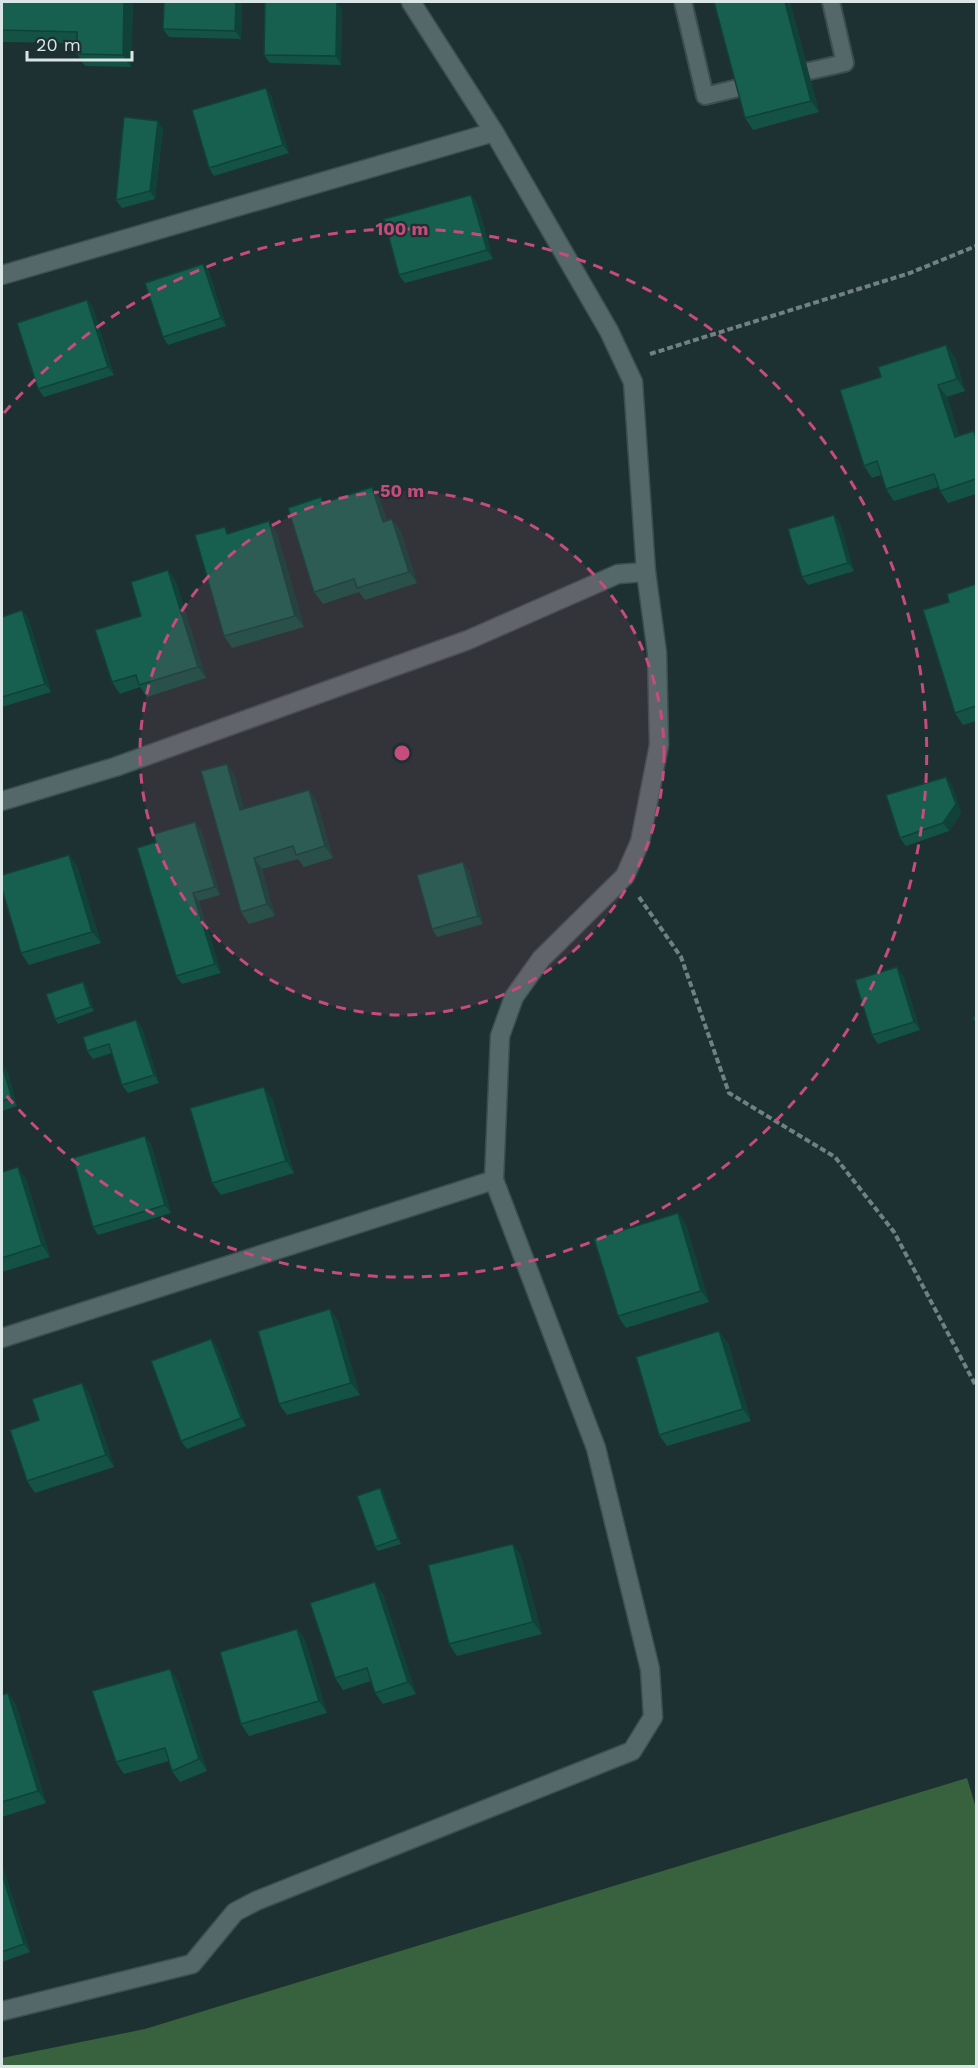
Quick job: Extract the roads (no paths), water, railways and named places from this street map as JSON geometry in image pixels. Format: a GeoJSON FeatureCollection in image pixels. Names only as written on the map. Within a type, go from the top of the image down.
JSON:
{"type":"FeatureCollection","features":[{"type":"Feature","properties":{"kind":"street"},"geometry":{"type":"LineString","coordinates":[[2,2011],[192,1964],[235,1912],[255,1901],[632,1751],[653,1718],[650,1669],[596,1448],[494,1180],[501,1036],[514,997],[541,959],[625,876],[640,842],[659,745],[657,653],[646,572],[633,382],[609,331],[494,132],[411,2]]}},
{"type":"Feature","properties":{"kind":"street"},"geometry":{"type":"LineString","coordinates":[[2,275],[494,132]]}},
{"type":"Feature","properties":{"kind":"street"},"geometry":{"type":"LineString","coordinates":[[2,801],[115,767],[468,640],[618,574],[646,572]]}},
{"type":"Feature","properties":{"kind":"street"},"geometry":{"type":"LineString","coordinates":[[2,1338],[494,1180]]}},
{"type":"Feature","properties":{"kind":"lane"},"geometry":{"type":"LineString","coordinates":[[683,2],[705,96],[845,63],[831,2]]}}]}
